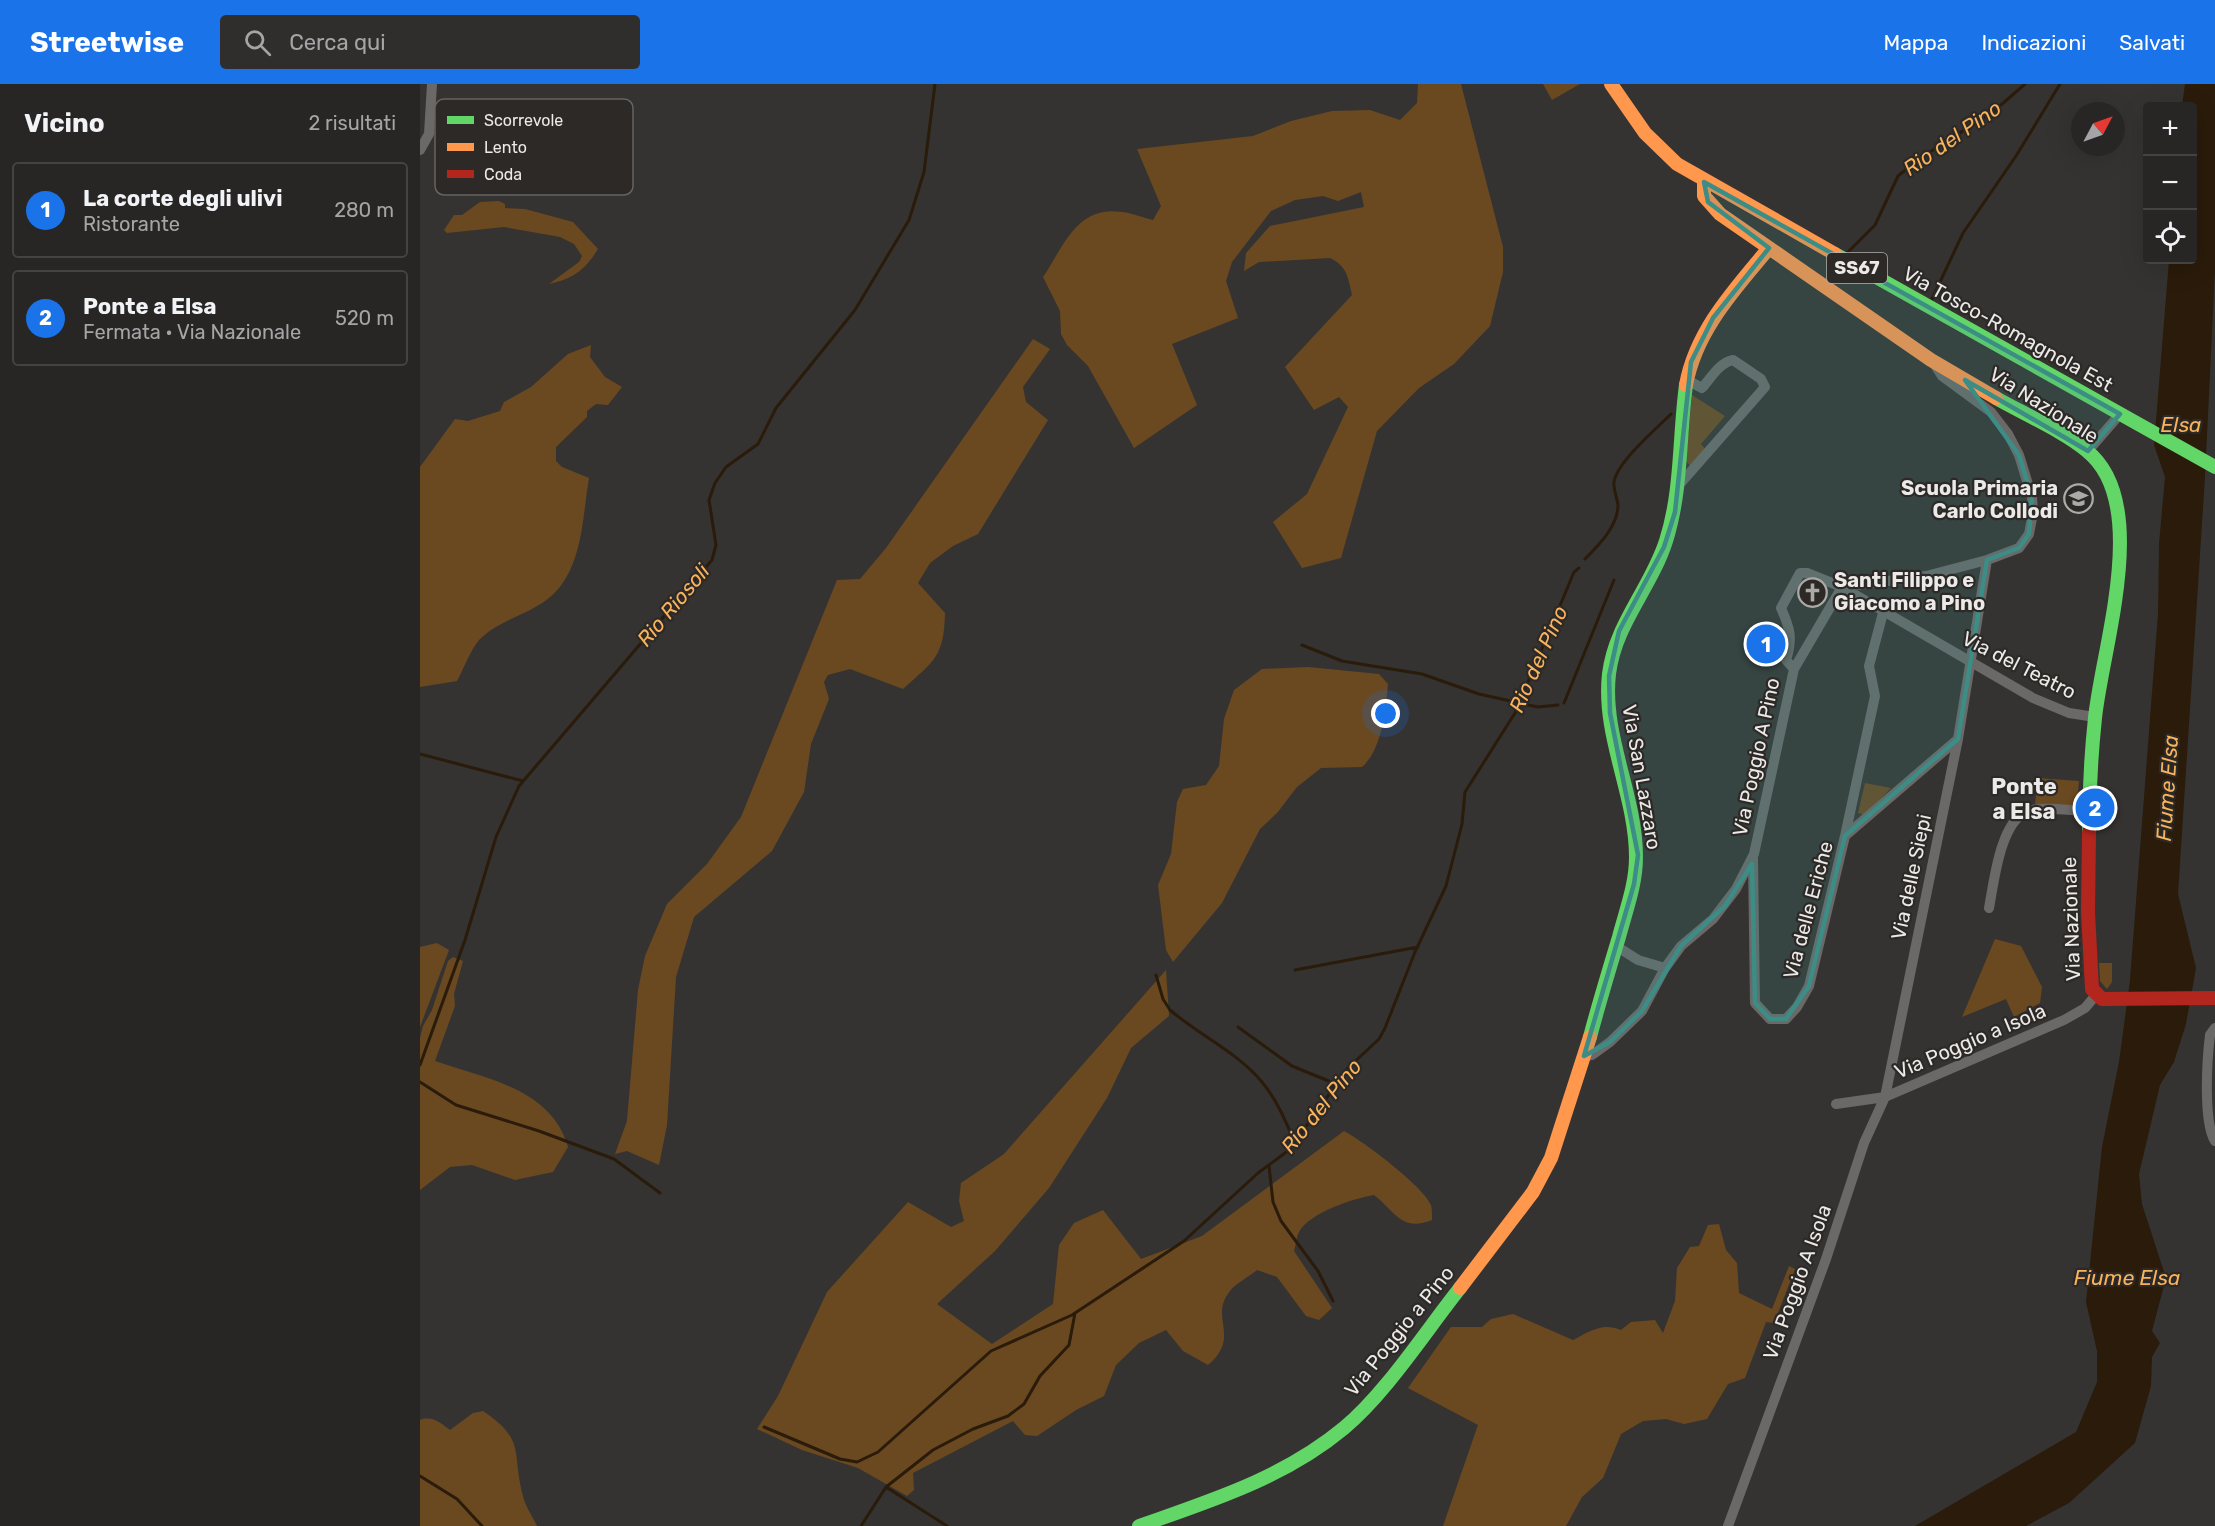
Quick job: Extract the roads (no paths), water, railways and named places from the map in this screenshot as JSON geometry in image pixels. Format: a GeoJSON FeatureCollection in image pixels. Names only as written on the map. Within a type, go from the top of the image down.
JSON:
{"type":"FeatureCollection","features":[{"type":"Feature","properties":{"kind":"street"},"geometry":{"type":"LineString","coordinates":[[420,150],[429,134],[432,84]]}},
{"type":"Feature","properties":{"kind":"street","name":"Via Tosco-Romagnola Est"},"geometry":{"type":"LineString","coordinates":[[1611,84],[1634,120],[1656,147],[1674,164],[1704,183],[2125,417]]}},
{"type":"Feature","properties":{"kind":"street","name":"Via Nazionale"},"geometry":{"type":"LineString","coordinates":[[1704,183],[1703,192],[1708,202],[1720,214],[1769,249],[1931,360],[2088,451],[2098,463],[2114,492],[2120,513],[2121,538],[2112,619],[2095,717],[2089,811],[2088,912],[2092,988],[2102,997]]}},
{"type":"Feature","properties":{"kind":"street","name":"Via San Lazzaro"},"geometry":{"type":"LineString","coordinates":[[1584,1056],[1634,884],[1638,855],[1633,814],[1610,713],[1609,676],[1619,631],[1664,547],[1679,485],[1687,380],[1700,340],[1713,318],[1769,249]]}},
{"type":"Feature","properties":{"kind":"street"},"geometry":{"type":"LineString","coordinates":[[1679,485],[1765,387],[1761,379],[1733,360],[1726,362],[1718,369],[1702,388],[1687,380]]}},
{"type":"Feature","properties":{"kind":"street"},"geometry":{"type":"LineString","coordinates":[[1842,588],[1926,576],[1987,560],[2019,548],[2029,534],[2033,513],[2027,476],[2008,434],[1990,412],[1942,376],[1931,360]]}},
{"type":"Feature","properties":{"kind":"street"},"geometry":{"type":"LineString","coordinates":[[2088,451],[2125,417]]}},
{"type":"Feature","properties":{"kind":"street","name":"SS67"},"geometry":{"type":"LineString","coordinates":[[2125,417],[2215,467]]}},
{"type":"Feature","properties":{"kind":"street","name":"Via delle Siepi"},"geometry":{"type":"LineString","coordinates":[[1885,1097],[1958,739],[1987,560]]}},
{"type":"Feature","properties":{"kind":"street","name":"Via del Teatro"},"geometry":{"type":"LineString","coordinates":[[1794,669],[1786,660],[1791,645],[1791,629],[1781,608],[1796,578],[1800,573],[1807,573],[1842,588],[1970,663],[2060,709],[2095,717]]}},
{"type":"Feature","properties":{"kind":"street","name":"Via Poggio A Pino"},"geometry":{"type":"LineString","coordinates":[[1584,1056],[1592,1055],[1610,1042],[1642,1011],[1665,968],[1681,946],[1713,920],[1725,906],[1754,854],[1794,669],[1842,588]]}},
{"type":"Feature","properties":{"kind":"street"},"geometry":{"type":"LineString","coordinates":[[1845,837],[1875,696],[1869,666],[1883,613]]}},
{"type":"Feature","properties":{"kind":"street","name":"Via delle Eriche"},"geometry":{"type":"LineString","coordinates":[[1754,854],[1755,1003],[1770,1018],[1785,1019],[1797,1007],[1809,986],[1845,837],[1958,739]]}},
{"type":"Feature","properties":{"kind":"street"},"geometry":{"type":"LineString","coordinates":[[1989,908],[2005,836],[2013,822],[2030,810],[2089,811]]}},
{"type":"Feature","properties":{"kind":"street"},"geometry":{"type":"LineString","coordinates":[[1616,946],[1638,960],[1665,968]]}},
{"type":"Feature","properties":{"kind":"street"},"geometry":{"type":"LineString","coordinates":[[2102,997],[2209,998]]}},
{"type":"Feature","properties":{"kind":"street","name":"Via Poggio a Isola"},"geometry":{"type":"LineString","coordinates":[[1885,1097],[2064,1020],[2102,997]]}},
{"type":"Feature","properties":{"kind":"street"},"geometry":{"type":"LineString","coordinates":[[2215,1028],[2210,1035],[2207,1090],[2210,1134],[2215,1141]]}},
{"type":"Feature","properties":{"kind":"street","name":"Via Poggio a Pino"},"geometry":{"type":"LineString","coordinates":[[1139,1526],[1243,1489],[1305,1456],[1344,1428],[1371,1401],[1533,1192],[1551,1158],[1584,1056]]}},
{"type":"Feature","properties":{"kind":"street","name":"Via Poggio A Isola"},"geometry":{"type":"LineString","coordinates":[[1836,1104],[1885,1097]]}},
{"type":"Feature","properties":{"kind":"street","name":"Via Poggio A Isola"},"geometry":{"type":"LineString","coordinates":[[1728,1526],[1826,1259],[1864,1143],[1885,1097]]}},
{"type":"Feature","properties":{"kind":"water","name":"Fiume Elsa"},"geometry":{"type":"Polygon","coordinates":[[[2185,84],[2215,84],[2215,270],[2205,477],[2178,894],[2196,968],[2186,1024],[2174,1062],[2160,1085],[2139,1174],[2142,1204],[2166,1278],[2152,1331],[2160,1343],[2152,1357],[2151,1386],[2135,1443],[2069,1503],[2026,1526],[1915,1526],[2076,1432],[2097,1382],[2097,1351],[2086,1302],[2102,1147],[2119,1062],[2130,980],[2158,614],[2159,544],[2165,477],[2154,445],[2169,264],[2197,264],[2197,102],[2183,102],[2185,84]]]}},
{"type":"Feature","properties":{"kind":"waterway","name":"Rio Riosoli"},"geometry":{"type":"LineString","coordinates":[[420,1065],[465,940],[496,837],[519,786],[712,560],[716,545],[709,500],[715,483],[726,467],[758,444],[776,408],[855,310],[909,220],[924,172],[935,84]]}},
{"type":"Feature","properties":{"kind":"waterway","name":"Rio del Pino"},"geometry":{"type":"LineString","coordinates":[[1846,254],[1875,225],[1898,176],[1919,159],[1994,111],[2025,84]]}},
{"type":"Feature","properties":{"kind":"waterway"},"geometry":{"type":"LineString","coordinates":[[1932,299],[1963,233],[2016,156],[2060,84]]}},
{"type":"Feature","properties":{"kind":"waterway","name":"Rio del Pino"},"geometry":{"type":"LineString","coordinates":[[1585,559],[1607,535],[1615,520],[1618,505],[1614,482],[1622,465],[1671,414]]}},
{"type":"Feature","properties":{"kind":"waterway","name":"Rio del Pino"},"geometry":{"type":"LineString","coordinates":[[764,1427],[840,1459],[857,1462],[878,1452],[991,1351],[1072,1315],[1184,1241],[1258,1173],[1289,1150],[1348,1068],[1379,1039],[1385,1028],[1415,952],[1446,886],[1462,824],[1465,792],[1515,713],[1574,572],[1579,568]]}},
{"type":"Feature","properties":{"kind":"waterway"},"geometry":{"type":"LineString","coordinates":[[1564,703],[1614,580]]}},
{"type":"Feature","properties":{"kind":"waterway"},"geometry":{"type":"LineString","coordinates":[[1302,645],[1342,661],[1422,674],[1479,694],[1538,707],[1558,705]]}},
{"type":"Feature","properties":{"kind":"waterway"},"geometry":{"type":"LineString","coordinates":[[420,754],[523,781]]}},
{"type":"Feature","properties":{"kind":"waterway"},"geometry":{"type":"LineString","coordinates":[[1295,970],[1418,947]]}},
{"type":"Feature","properties":{"kind":"waterway"},"geometry":{"type":"LineString","coordinates":[[1156,975],[1163,999],[1170,1010],[1230,1053],[1262,1082],[1277,1104],[1295,1143]]}},
{"type":"Feature","properties":{"kind":"waterway"},"geometry":{"type":"LineString","coordinates":[[1238,1027],[1292,1066],[1336,1084]]}},
{"type":"Feature","properties":{"kind":"waterway"},"geometry":{"type":"LineString","coordinates":[[420,1082],[456,1105],[539,1131],[614,1159],[660,1193]]}},
{"type":"Feature","properties":{"kind":"waterway"},"geometry":{"type":"LineString","coordinates":[[1269,1166],[1273,1202],[1281,1221],[1318,1271],[1333,1301]]}},
{"type":"Feature","properties":{"kind":"waterway","name":"Rio del Pino"},"geometry":{"type":"LineString","coordinates":[[861,1526],[886,1487],[933,1450],[973,1429],[1008,1416],[1024,1404],[1040,1376],[1069,1345],[1075,1313]]}},
{"type":"Feature","properties":{"kind":"waterway"},"geometry":{"type":"LineString","coordinates":[[420,1476],[457,1499],[482,1526]]}},
{"type":"Feature","properties":{"kind":"waterway"},"geometry":{"type":"LineString","coordinates":[[886,1487],[947,1526]]}},
{"type":"Feature","properties":{"kind":"place","name":"Scuola Primaria Carlo Collodi"},"geometry":{"type":"Point","coordinates":[2079,499]}},
{"type":"Feature","properties":{"kind":"place","name":"Santi Filippo e Giacomo a Pino"},"geometry":{"type":"Point","coordinates":[1813,592]}},
{"type":"Feature","properties":{"kind":"place","name":"La corte degli ulivi"},"geometry":{"type":"Point","coordinates":[1766,644]}},
{"type":"Feature","properties":{"kind":"place","name":"Ponte a Elsa"},"geometry":{"type":"Point","coordinates":[2095,808]}},
{"type":"Feature","properties":{"kind":"district","name":"Ponte a Elsa"},"geometry":{"type":"Point","coordinates":[2024,798]}},
{"type":"Feature","properties":{"kind":"water label","name":"Elsa"},"geometry":{"type":"Point","coordinates":[2181,424]}}]}
